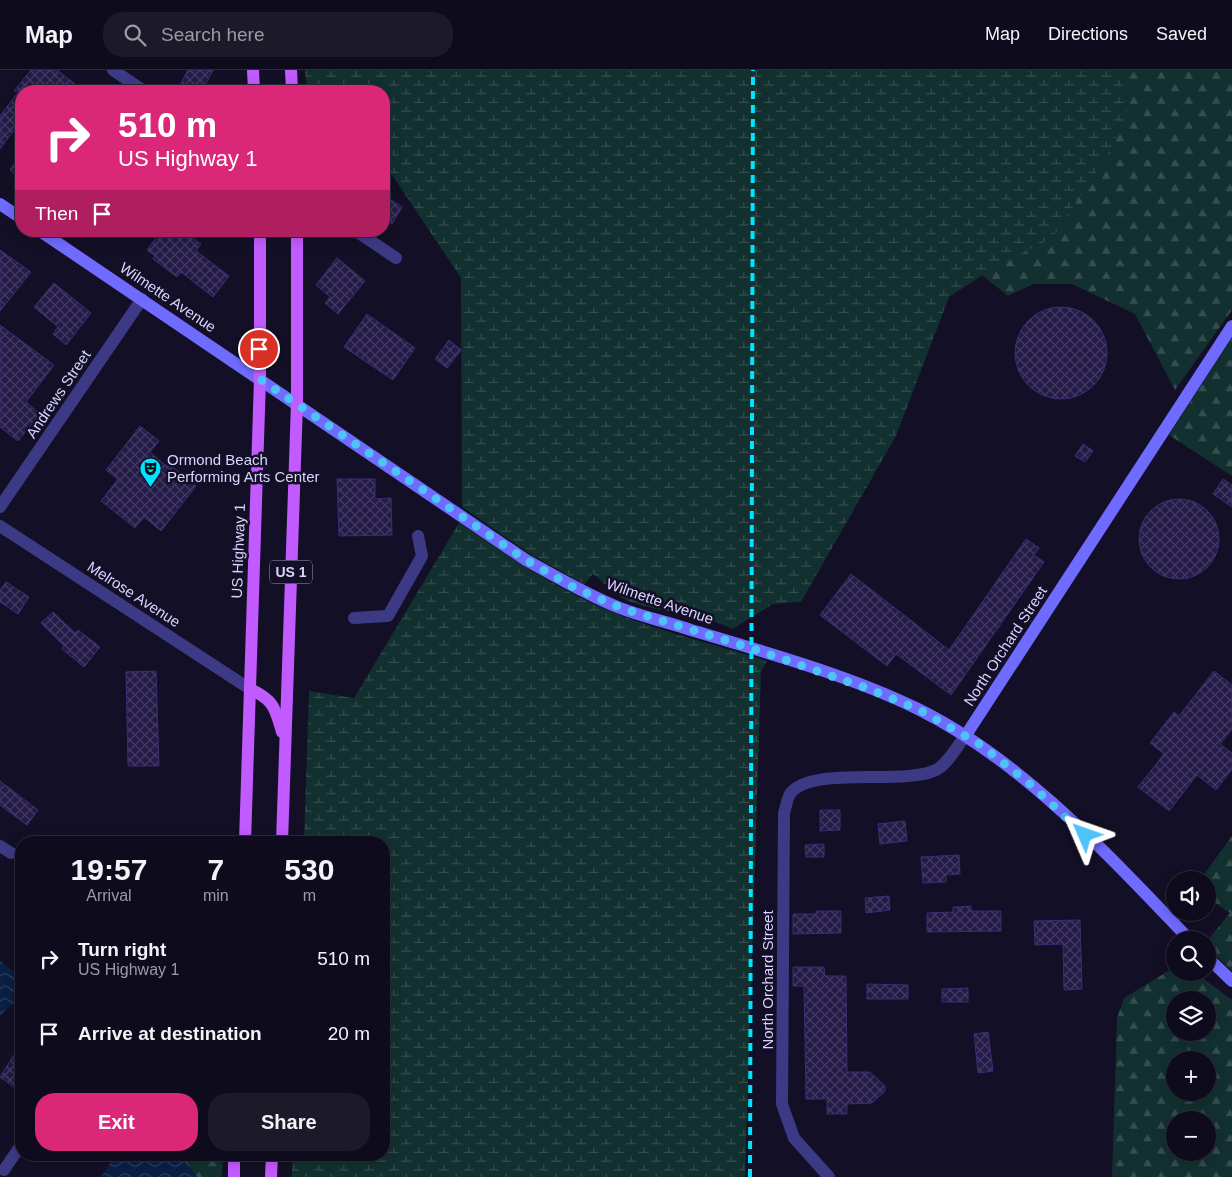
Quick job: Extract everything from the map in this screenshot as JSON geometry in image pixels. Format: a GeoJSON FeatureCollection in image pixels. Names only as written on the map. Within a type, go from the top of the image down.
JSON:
{"type":"FeatureCollection","features":[{"type":"Feature","properties":{"kind":"main road"},"geometry":{"type":"LineString","coordinates":[[253,70],[254,85]]}},
{"type":"Feature","properties":{"kind":"main road"},"geometry":{"type":"LineString","coordinates":[[291,70],[292,85]]}},
{"type":"Feature","properties":{"kind":"main road","name":"US Highway 1"},"geometry":{"type":"LineString","coordinates":[[245,836],[260,379],[260,237]]}},
{"type":"Feature","properties":{"kind":"main road","name":"US 1"},"geometry":{"type":"LineString","coordinates":[[282,836],[297,403],[295,237]]}},
{"type":"Feature","properties":{"kind":"main road"},"geometry":{"type":"LineString","coordinates":[[250,689],[266,696],[274,706],[286,742]]}},
{"type":"Feature","properties":{"kind":"main road"},"geometry":{"type":"LineString","coordinates":[[234,1161],[234,1177]]}},
{"type":"Feature","properties":{"kind":"main road"},"geometry":{"type":"LineString","coordinates":[[271,1177],[272,1161]]}},
{"type":"Feature","properties":{"kind":"street"},"geometry":{"type":"LineString","coordinates":[[113,70],[135,85]]}},
{"type":"Feature","properties":{"kind":"street"},"geometry":{"type":"LineString","coordinates":[[0,204],[15,214]]}},
{"type":"Feature","properties":{"kind":"street","name":"Wilmette Avenue"},"geometry":{"type":"LineString","coordinates":[[49,237],[297,403],[526,560],[575,588],[621,608],[751,648],[869,689],[920,710],[966,735],[1030,784],[1126,874],[1181,931]]}},
{"type":"Feature","properties":{"kind":"street"},"geometry":{"type":"LineString","coordinates":[[365,237],[396,258]]}},
{"type":"Feature","properties":{"kind":"street","name":"Andrews Street"},"geometry":{"type":"LineString","coordinates":[[0,507],[142,299]]}},
{"type":"Feature","properties":{"kind":"street","name":"North Orchard Street"},"geometry":{"type":"LineString","coordinates":[[829,1177],[794,1138],[782,1104],[784,813],[787,801],[796,788],[813,780],[895,776],[936,770],[942,766],[966,735],[1232,326]]}},
{"type":"Feature","properties":{"kind":"street","name":"Melrose Avenue"},"geometry":{"type":"LineString","coordinates":[[0,526],[250,689]]}},
{"type":"Feature","properties":{"kind":"street"},"geometry":{"type":"LineString","coordinates":[[354,618],[388,616],[422,556],[418,536]]}},
{"type":"Feature","properties":{"kind":"street"},"geometry":{"type":"LineString","coordinates":[[0,846],[11,853]]}},
{"type":"Feature","properties":{"kind":"street"},"geometry":{"type":"LineString","coordinates":[[1216,966],[1232,981]]}},
{"type":"Feature","properties":{"kind":"street"},"geometry":{"type":"LineString","coordinates":[[4,1170],[15,1154]]}},
{"type":"Feature","properties":{"kind":"green space"},"geometry":{"type":"Polygon","coordinates":[[[305,70],[1118,70],[1130,105],[1107,156],[1052,238],[995,267],[949,297],[896,436],[801,602],[773,604],[732,629],[708,619],[631,602],[616,593],[593,574],[584,584],[530,554],[462,507],[461,278],[390,172],[390,85],[306,85],[305,70]]]}},
{"type":"Feature","properties":{"kind":"green space"},"geometry":{"type":"Polygon","coordinates":[[[1118,70],[1232,70],[1232,310],[1175,390],[1135,314],[1072,284],[1033,284],[1008,296],[982,275],[995,267],[1130,105],[1118,70]]]}},
{"type":"Feature","properties":{"kind":"green space"},"geometry":{"type":"Polygon","coordinates":[[[1232,338],[1232,476],[1169,435],[1232,338]]]}},
{"type":"Feature","properties":{"kind":"green space"},"geometry":{"type":"Polygon","coordinates":[[[459,523],[555,585],[596,605],[654,627],[767,661],[761,671],[745,1177],[292,1177],[292,1161],[390,1161],[390,836],[304,836],[309,691],[354,698],[459,523]]]}},
{"type":"Feature","properties":{"kind":"green space"},"geometry":{"type":"Polygon","coordinates":[[[1232,836],[1232,971],[1216,956],[1215,931],[1230,913],[1216,903],[1216,871],[1207,871],[1232,836]]]}},
{"type":"Feature","properties":{"kind":"green space"},"geometry":{"type":"Polygon","coordinates":[[[1166,972],[1166,981],[1207,981],[1232,1000],[1232,1177],[1112,1177],[1117,1018],[1124,998],[1166,972]]]}},
{"type":"Feature","properties":{"kind":"green space"},"geometry":{"type":"Polygon","coordinates":[[[184,1161],[223,1161],[222,1177],[197,1177],[184,1161]]]}},
{"type":"Feature","properties":{"kind":"water"},"geometry":{"type":"Polygon","coordinates":[[[0,961],[15,975],[15,1002],[0,1016],[0,961]]]}},
{"type":"Feature","properties":{"kind":"water"},"geometry":{"type":"Polygon","coordinates":[[[111,1161],[184,1161],[197,1177],[101,1177],[111,1161]]]}},
{"type":"Feature","properties":{"kind":"building"},"geometry":{"type":"Polygon","coordinates":[[[31,70],[57,70],[76,85],[19,85],[31,70]]]}},
{"type":"Feature","properties":{"kind":"building"},"geometry":{"type":"Polygon","coordinates":[[[188,70],[213,70],[205,85],[180,85],[188,70]]]}},
{"type":"Feature","properties":{"kind":"building"},"geometry":{"type":"Polygon","coordinates":[[[15,96],[15,129],[0,149],[0,116],[15,96]]]}},
{"type":"Feature","properties":{"kind":"building"},"geometry":{"type":"Polygon","coordinates":[[[15,163],[15,174],[10,170],[15,163]]]}},
{"type":"Feature","properties":{"kind":"building"},"geometry":{"type":"Polygon","coordinates":[[[390,199],[402,207],[392,224],[390,222],[390,199]]]}},
{"type":"Feature","properties":{"kind":"building"},"geometry":{"type":"Polygon","coordinates":[[[157,237],[192,237],[201,244],[196,251],[229,276],[213,297],[181,272],[177,277],[153,259],[155,256],[147,250],[157,237]]]}},
{"type":"Feature","properties":{"kind":"building"},"geometry":{"type":"Polygon","coordinates":[[[0,250],[31,272],[0,311],[0,250]]]}},
{"type":"Feature","properties":{"kind":"building"},"geometry":{"type":"Polygon","coordinates":[[[337,258],[365,281],[338,314],[325,303],[330,297],[316,285],[337,258]]]}},
{"type":"Feature","properties":{"kind":"building"},"geometry":{"type":"Polygon","coordinates":[[[54,283],[91,313],[66,345],[53,334],[58,327],[34,307],[54,283]]]}},
{"type":"Feature","properties":{"kind":"building"},"geometry":{"type":"Polygon","coordinates":[[[1061,307],[1079,310],[1094,320],[1104,335],[1107,353],[1104,371],[1094,386],[1079,396],[1061,399],[1043,396],[1028,386],[1018,371],[1015,353],[1018,335],[1028,320],[1043,310],[1061,307]]]}},
{"type":"Feature","properties":{"kind":"building"},"geometry":{"type":"Polygon","coordinates":[[[367,314],[415,348],[393,380],[344,347],[367,314]]]}},
{"type":"Feature","properties":{"kind":"building"},"geometry":{"type":"Polygon","coordinates":[[[0,325],[54,365],[26,402],[40,414],[18,441],[0,427],[0,325]]]}},
{"type":"Feature","properties":{"kind":"building"},"geometry":{"type":"Polygon","coordinates":[[[449,340],[461,350],[447,368],[435,359],[449,340]]]}},
{"type":"Feature","properties":{"kind":"building"},"geometry":{"type":"Polygon","coordinates":[[[140,426],[159,441],[150,452],[166,466],[168,463],[196,486],[161,531],[144,517],[135,528],[101,501],[118,479],[106,470],[140,426]]]}},
{"type":"Feature","properties":{"kind":"building"},"geometry":{"type":"Polygon","coordinates":[[[1083,444],[1093,451],[1085,462],[1075,456],[1083,444]]]}},
{"type":"Feature","properties":{"kind":"building"},"geometry":{"type":"Polygon","coordinates":[[[337,479],[375,479],[375,499],[391,498],[392,535],[339,536],[337,479]]]}},
{"type":"Feature","properties":{"kind":"building"},"geometry":{"type":"Polygon","coordinates":[[[1223,479],[1232,485],[1232,507],[1213,494],[1223,479]]]}},
{"type":"Feature","properties":{"kind":"building"},"geometry":{"type":"Polygon","coordinates":[[[1171,499],[1187,499],[1208,510],[1219,531],[1219,547],[1208,568],[1187,579],[1171,579],[1157,573],[1145,561],[1139,547],[1139,531],[1145,517],[1157,505],[1171,499]]]}},
{"type":"Feature","properties":{"kind":"building"},"geometry":{"type":"Polygon","coordinates":[[[1026,539],[1039,548],[1034,555],[1044,562],[951,695],[896,654],[887,666],[820,615],[851,574],[949,650],[1026,539]]]}},
{"type":"Feature","properties":{"kind":"building"},"geometry":{"type":"Polygon","coordinates":[[[6,582],[29,597],[18,614],[0,602],[0,590],[6,582]]]}},
{"type":"Feature","properties":{"kind":"building"},"geometry":{"type":"Polygon","coordinates":[[[53,612],[75,633],[78,630],[100,647],[84,667],[62,649],[64,646],[41,623],[53,612]]]}},
{"type":"Feature","properties":{"kind":"building"},"geometry":{"type":"Polygon","coordinates":[[[156,671],[159,766],[128,766],[126,672],[156,671]]]}},
{"type":"Feature","properties":{"kind":"building"},"geometry":{"type":"Polygon","coordinates":[[[1214,671],[1232,685],[1232,729],[1220,744],[1232,753],[1232,769],[1216,790],[1197,775],[1169,811],[1138,787],[1164,754],[1150,743],[1174,712],[1179,716],[1214,671]]]}},
{"type":"Feature","properties":{"kind":"building"},"geometry":{"type":"Polygon","coordinates":[[[0,781],[38,810],[27,825],[0,805],[0,781]]]}},
{"type":"Feature","properties":{"kind":"building"},"geometry":{"type":"Polygon","coordinates":[[[820,810],[840,810],[840,830],[820,831],[820,810]]]}},
{"type":"Feature","properties":{"kind":"building"},"geometry":{"type":"Polygon","coordinates":[[[905,821],[907,841],[880,844],[878,824],[905,821]]]}},
{"type":"Feature","properties":{"kind":"building"},"geometry":{"type":"Polygon","coordinates":[[[824,844],[824,857],[806,857],[805,845],[824,844]]]}},
{"type":"Feature","properties":{"kind":"building"},"geometry":{"type":"Polygon","coordinates":[[[959,855],[960,874],[946,875],[946,882],[923,883],[921,857],[959,855]]]}},
{"type":"Feature","properties":{"kind":"building"},"geometry":{"type":"Polygon","coordinates":[[[889,896],[890,910],[866,913],[865,898],[889,896]]]}},
{"type":"Feature","properties":{"kind":"building"},"geometry":{"type":"Polygon","coordinates":[[[971,906],[971,911],[1001,911],[1001,931],[927,932],[927,913],[953,912],[953,907],[971,906]]]}},
{"type":"Feature","properties":{"kind":"building"},"geometry":{"type":"Polygon","coordinates":[[[816,911],[841,911],[841,933],[793,934],[793,914],[816,914],[816,911]]]}},
{"type":"Feature","properties":{"kind":"building"},"geometry":{"type":"Polygon","coordinates":[[[1080,920],[1082,989],[1064,990],[1063,944],[1035,945],[1034,921],[1080,920]]]}},
{"type":"Feature","properties":{"kind":"building"},"geometry":{"type":"Polygon","coordinates":[[[793,967],[824,967],[825,976],[846,976],[847,1072],[870,1072],[885,1086],[885,1091],[872,1103],[847,1104],[847,1114],[827,1114],[827,1099],[806,1099],[804,986],[793,986],[793,967]]]}},
{"type":"Feature","properties":{"kind":"building"},"geometry":{"type":"Polygon","coordinates":[[[867,984],[908,985],[908,999],[867,999],[867,984]]]}},
{"type":"Feature","properties":{"kind":"building"},"geometry":{"type":"Polygon","coordinates":[[[968,988],[968,1002],[942,1002],[942,989],[968,988]]]}},
{"type":"Feature","properties":{"kind":"building"},"geometry":{"type":"Polygon","coordinates":[[[988,1032],[993,1071],[978,1073],[974,1034],[988,1032]]]}},
{"type":"Feature","properties":{"kind":"building"},"geometry":{"type":"Polygon","coordinates":[[[15,1053],[15,1088],[0,1077],[15,1053]]]}},
{"type":"Feature","properties":{"kind":"railway"},"geometry":{"type":"LineString","coordinates":[[750,1177],[753,70]]}},
{"type":"Feature","properties":{"kind":"place","name":"Ormond Beach Performing Arts Center"},"geometry":{"type":"Point","coordinates":[151,487]}},
{"type":"Feature","properties":{"kind":"route"},"geometry":{"type":"LineString","coordinates":[[259,349],[260,379],[526,560],[575,588],[621,608],[751,648],[869,689],[920,710],[981,745],[1030,784],[1085,835]]}}]}
